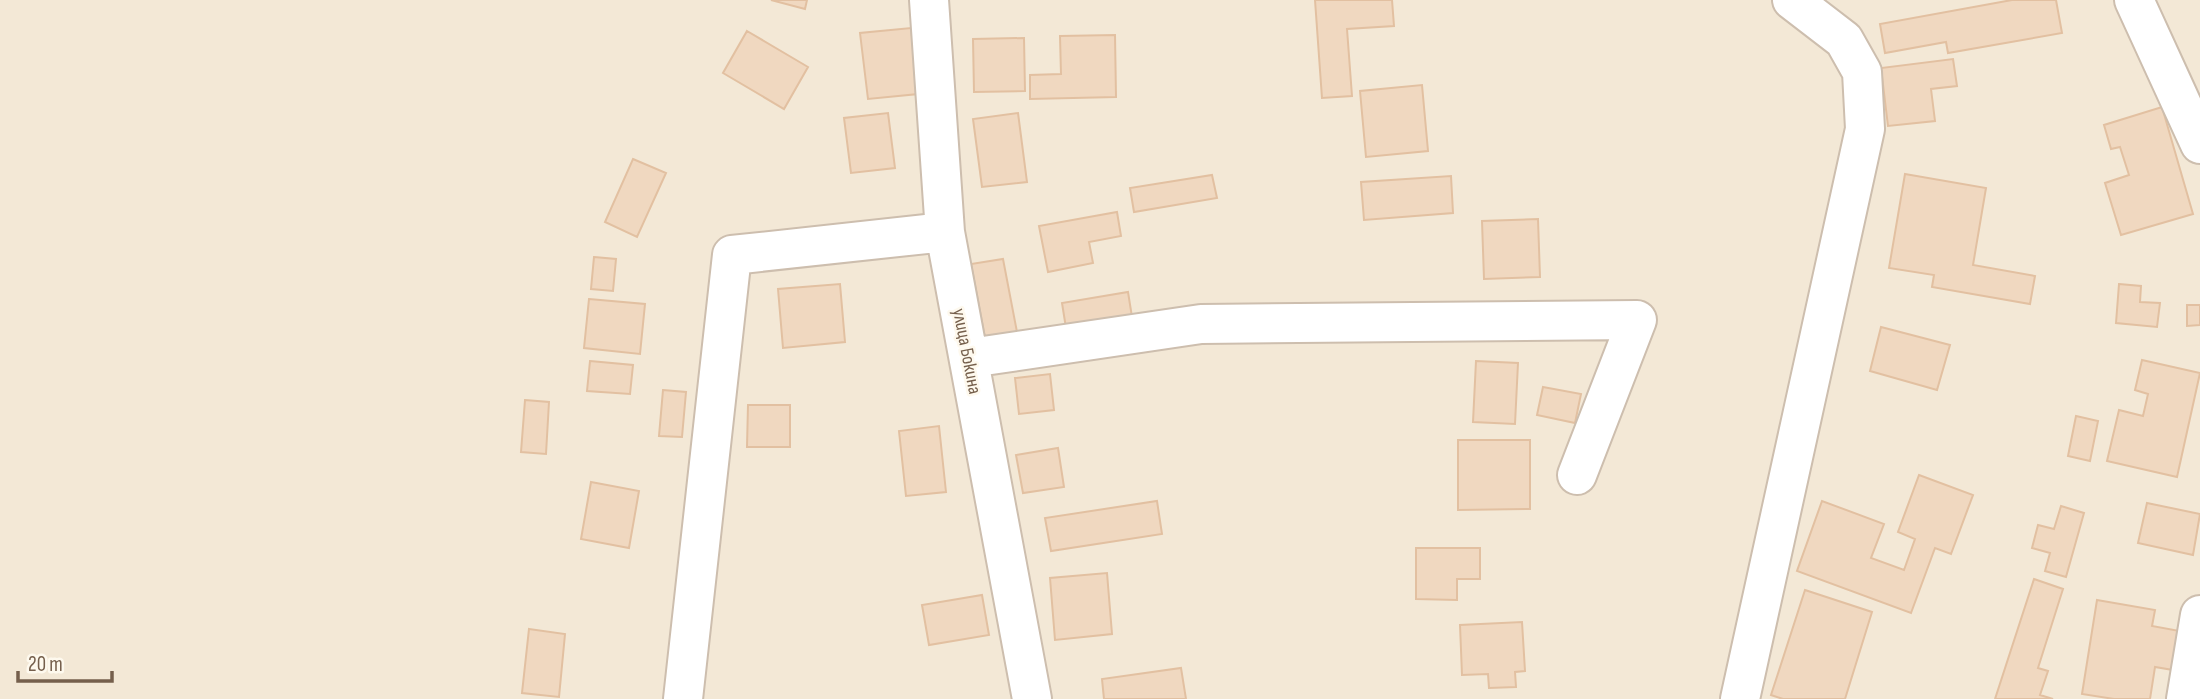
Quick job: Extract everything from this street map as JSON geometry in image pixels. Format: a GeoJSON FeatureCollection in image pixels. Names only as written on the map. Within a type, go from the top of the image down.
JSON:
{"type":"FeatureCollection","features":[{"type":"Feature","properties":{"kind":"street","name":"улица Бокина"},"geometry":{"type":"LineString","coordinates":[[929,0],[946,232],[1032,699]]}},
{"type":"Feature","properties":{"kind":"street"},"geometry":{"type":"LineString","coordinates":[[1740,699],[1865,129],[1862,72],[1844,40],[1792,0]]}},
{"type":"Feature","properties":{"kind":"street"},"geometry":{"type":"LineString","coordinates":[[2134,0],[2200,144]]}},
{"type":"Feature","properties":{"kind":"street"},"geometry":{"type":"LineString","coordinates":[[683,699],[732,255],[946,232]]}},
{"type":"Feature","properties":{"kind":"street"},"geometry":{"type":"LineString","coordinates":[[970,358],[1201,324],[1637,320],[1577,475]]}},
{"type":"Feature","properties":{"kind":"street"},"geometry":{"type":"LineString","coordinates":[[2186,699],[2200,615]]}},
{"type":"Feature","properties":{"kind":"shaded area"},"geometry":{"type":"Polygon","coordinates":[[[0,0],[2200,0],[2200,699],[0,699],[0,0]]]}},
{"type":"Feature","properties":{"kind":"building"},"geometry":{"type":"Polygon","coordinates":[[[771,0],[807,0],[805,9],[771,0]]]}},
{"type":"Feature","properties":{"kind":"building"},"geometry":{"type":"Polygon","coordinates":[[[1315,0],[1392,0],[1394,26],[1347,29],[1352,96],[1322,98],[1315,0]]]}},
{"type":"Feature","properties":{"kind":"building"},"geometry":{"type":"Polygon","coordinates":[[[2012,0],[2056,0],[2062,33],[1948,53],[1946,42],[1885,53],[1880,24],[2012,0]]]}},
{"type":"Feature","properties":{"kind":"building"},"geometry":{"type":"Polygon","coordinates":[[[911,28],[918,94],[868,99],[860,33],[911,28]]]}},
{"type":"Feature","properties":{"kind":"building"},"geometry":{"type":"Polygon","coordinates":[[[747,31],[808,67],[784,109],[723,73],[747,31]]]}},
{"type":"Feature","properties":{"kind":"building"},"geometry":{"type":"Polygon","coordinates":[[[1115,35],[1116,97],[1030,99],[1030,75],[1061,74],[1060,36],[1115,35]]]}},
{"type":"Feature","properties":{"kind":"building"},"geometry":{"type":"Polygon","coordinates":[[[1024,38],[1025,91],[974,92],[973,39],[1024,38]]]}},
{"type":"Feature","properties":{"kind":"building"},"geometry":{"type":"Polygon","coordinates":[[[1953,59],[1957,86],[1931,89],[1935,121],[1888,126],[1881,68],[1953,59]]]}},
{"type":"Feature","properties":{"kind":"building"},"geometry":{"type":"Polygon","coordinates":[[[1422,85],[1428,151],[1366,157],[1360,91],[1422,85]]]}},
{"type":"Feature","properties":{"kind":"building"},"geometry":{"type":"Polygon","coordinates":[[[2162,107],[2193,214],[2121,235],[2105,183],[2129,175],[2120,147],[2111,149],[2104,125],[2162,107]]]}},
{"type":"Feature","properties":{"kind":"building"},"geometry":{"type":"Polygon","coordinates":[[[888,113],[895,168],[851,173],[844,118],[888,113]]]}},
{"type":"Feature","properties":{"kind":"building"},"geometry":{"type":"Polygon","coordinates":[[[1018,113],[1027,182],[982,187],[973,119],[1018,113]]]}},
{"type":"Feature","properties":{"kind":"building"},"geometry":{"type":"Polygon","coordinates":[[[633,159],[666,173],[637,237],[605,222],[633,159]]]}},
{"type":"Feature","properties":{"kind":"building"},"geometry":{"type":"Polygon","coordinates":[[[1905,174],[1986,188],[1973,265],[2035,276],[2030,304],[1932,287],[1934,275],[1889,268],[1905,174]]]}},
{"type":"Feature","properties":{"kind":"building"},"geometry":{"type":"Polygon","coordinates":[[[1212,175],[1217,198],[1134,212],[1130,188],[1212,175]]]}},
{"type":"Feature","properties":{"kind":"building"},"geometry":{"type":"Polygon","coordinates":[[[1451,176],[1453,213],[1364,220],[1361,182],[1451,176]]]}},
{"type":"Feature","properties":{"kind":"building"},"geometry":{"type":"Polygon","coordinates":[[[1117,212],[1121,236],[1089,242],[1093,263],[1048,272],[1039,226],[1117,212]]]}},
{"type":"Feature","properties":{"kind":"building"},"geometry":{"type":"Polygon","coordinates":[[[1538,219],[1540,277],[1484,279],[1482,221],[1538,219]]]}},
{"type":"Feature","properties":{"kind":"building"},"geometry":{"type":"Polygon","coordinates":[[[594,257],[616,259],[613,291],[591,289],[594,257]]]}},
{"type":"Feature","properties":{"kind":"building"},"geometry":{"type":"Polygon","coordinates":[[[1003,259],[1017,332],[985,338],[971,264],[1003,259]]]}},
{"type":"Feature","properties":{"kind":"building"},"geometry":{"type":"Polygon","coordinates":[[[840,284],[845,342],[783,348],[778,289],[840,284]]]}},
{"type":"Feature","properties":{"kind":"building"},"geometry":{"type":"Polygon","coordinates":[[[2119,284],[2141,286],[2140,302],[2160,303],[2157,327],[2116,323],[2119,284]]]}},
{"type":"Feature","properties":{"kind":"building"},"geometry":{"type":"Polygon","coordinates":[[[1128,292],[1132,317],[1066,328],[1062,303],[1128,292]]]}},
{"type":"Feature","properties":{"kind":"building"},"geometry":{"type":"Polygon","coordinates":[[[589,299],[645,304],[640,354],[584,348],[589,299]]]}},
{"type":"Feature","properties":{"kind":"building"},"geometry":{"type":"Polygon","coordinates":[[[2187,305],[2200,305],[2200,325],[2187,326],[2187,305]]]}},
{"type":"Feature","properties":{"kind":"building"},"geometry":{"type":"Polygon","coordinates":[[[1881,327],[1950,345],[1937,390],[1870,371],[1881,327]]]}},
{"type":"Feature","properties":{"kind":"building"},"geometry":{"type":"Polygon","coordinates":[[[2142,360],[2200,373],[2177,477],[2107,461],[2119,410],[2143,416],[2148,394],[2135,390],[2142,360]]]}},
{"type":"Feature","properties":{"kind":"building"},"geometry":{"type":"Polygon","coordinates":[[[590,361],[633,365],[630,394],[587,391],[590,361]]]}},
{"type":"Feature","properties":{"kind":"building"},"geometry":{"type":"Polygon","coordinates":[[[1476,361],[1518,363],[1515,424],[1473,422],[1476,361]]]}},
{"type":"Feature","properties":{"kind":"building"},"geometry":{"type":"Polygon","coordinates":[[[1050,374],[1054,410],[1019,414],[1015,378],[1050,374]]]}},
{"type":"Feature","properties":{"kind":"building"},"geometry":{"type":"Polygon","coordinates":[[[1543,387],[1581,394],[1575,423],[1537,415],[1543,387]]]}},
{"type":"Feature","properties":{"kind":"building"},"geometry":{"type":"Polygon","coordinates":[[[663,390],[686,392],[682,437],[659,436],[663,390]]]}},
{"type":"Feature","properties":{"kind":"building"},"geometry":{"type":"Polygon","coordinates":[[[525,400],[549,402],[546,454],[521,452],[525,400]]]}},
{"type":"Feature","properties":{"kind":"building"},"geometry":{"type":"Polygon","coordinates":[[[748,405],[790,405],[790,447],[747,447],[748,405]]]}},
{"type":"Feature","properties":{"kind":"building"},"geometry":{"type":"Polygon","coordinates":[[[2076,416],[2098,421],[2090,461],[2068,456],[2076,416]]]}},
{"type":"Feature","properties":{"kind":"building"},"geometry":{"type":"Polygon","coordinates":[[[939,426],[946,492],[906,496],[899,431],[939,426]]]}},
{"type":"Feature","properties":{"kind":"building"},"geometry":{"type":"Polygon","coordinates":[[[1458,440],[1530,440],[1530,509],[1458,510],[1458,440]]]}},
{"type":"Feature","properties":{"kind":"building"},"geometry":{"type":"Polygon","coordinates":[[[1058,448],[1064,487],[1023,493],[1016,455],[1058,448]]]}},
{"type":"Feature","properties":{"kind":"building"},"geometry":{"type":"Polygon","coordinates":[[[1919,475],[1973,495],[1951,554],[1935,548],[1911,613],[1797,571],[1822,501],[1884,524],[1871,558],[1904,570],[1915,539],[1898,532],[1919,475]]]}},
{"type":"Feature","properties":{"kind":"building"},"geometry":{"type":"Polygon","coordinates":[[[591,482],[639,491],[629,548],[581,539],[591,482]]]}},
{"type":"Feature","properties":{"kind":"building"},"geometry":{"type":"Polygon","coordinates":[[[1157,501],[1162,534],[1051,551],[1045,518],[1157,501]]]}},
{"type":"Feature","properties":{"kind":"building"},"geometry":{"type":"Polygon","coordinates":[[[2147,503],[2200,514],[2193,555],[2138,543],[2147,503]]]}},
{"type":"Feature","properties":{"kind":"building"},"geometry":{"type":"Polygon","coordinates":[[[2061,506],[2084,513],[2066,577],[2045,571],[2050,553],[2032,548],[2038,525],[2054,529],[2061,506]]]}},
{"type":"Feature","properties":{"kind":"building"},"geometry":{"type":"Polygon","coordinates":[[[1416,548],[1480,548],[1480,579],[1457,579],[1457,600],[1416,599],[1416,548]]]}},
{"type":"Feature","properties":{"kind":"building"},"geometry":{"type":"Polygon","coordinates":[[[1107,573],[1112,634],[1055,640],[1050,578],[1107,573]]]}},
{"type":"Feature","properties":{"kind":"building"},"geometry":{"type":"Polygon","coordinates":[[[2034,579],[2063,589],[2038,668],[2048,671],[2040,695],[2053,699],[1995,699],[2034,579]]]}},
{"type":"Feature","properties":{"kind":"building"},"geometry":{"type":"Polygon","coordinates":[[[1805,590],[1872,612],[1845,699],[1783,699],[1771,695],[1805,590]]]}},
{"type":"Feature","properties":{"kind":"building"},"geometry":{"type":"Polygon","coordinates":[[[982,595],[989,635],[929,645],[922,605],[982,595]]]}},
{"type":"Feature","properties":{"kind":"building"},"geometry":{"type":"Polygon","coordinates":[[[2097,600],[2155,610],[2152,626],[2185,632],[2179,671],[2155,667],[2150,699],[2114,699],[2082,694],[2097,600]]]}},
{"type":"Feature","properties":{"kind":"building"},"geometry":{"type":"Polygon","coordinates":[[[1522,622],[1525,671],[1515,672],[1516,687],[1489,688],[1488,674],[1462,675],[1460,625],[1522,622]]]}},
{"type":"Feature","properties":{"kind":"building"},"geometry":{"type":"Polygon","coordinates":[[[529,629],[565,634],[559,697],[522,693],[529,629]]]}},
{"type":"Feature","properties":{"kind":"building"},"geometry":{"type":"Polygon","coordinates":[[[1181,668],[1186,699],[1104,699],[1102,679],[1181,668]]]}}]}
